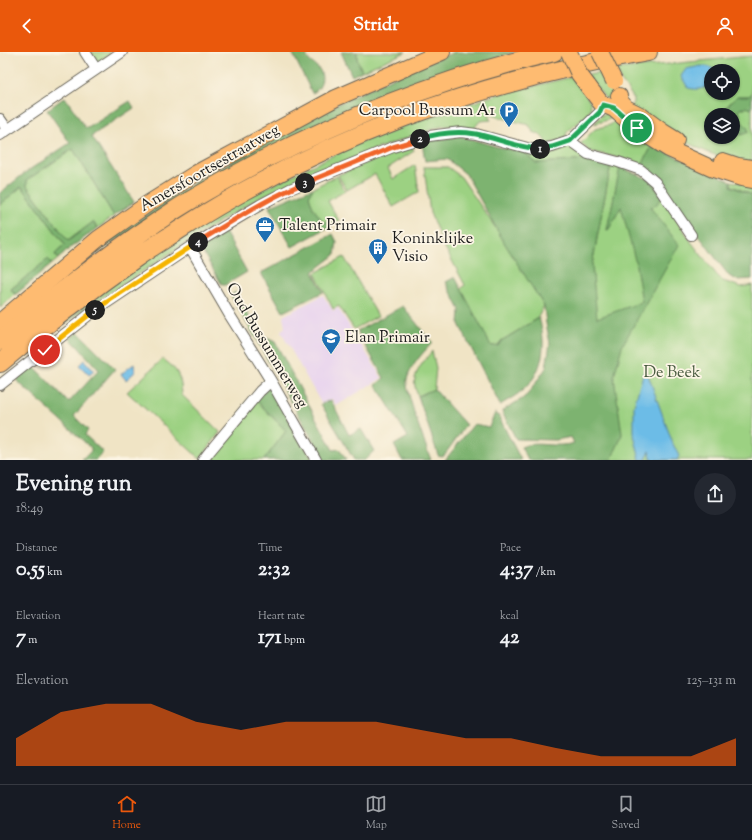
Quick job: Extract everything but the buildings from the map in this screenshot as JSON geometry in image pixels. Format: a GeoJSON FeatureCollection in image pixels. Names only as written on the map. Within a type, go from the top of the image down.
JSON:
{"type":"FeatureCollection","features":[{"type":"Feature","properties":{"kind":"highway"},"geometry":{"type":"LineString","coordinates":[[0,342],[85,273],[130,240],[176,209],[238,173],[302,140],[404,97],[467,75],[554,52]]}},
{"type":"Feature","properties":{"kind":"highway"},"geometry":{"type":"LineString","coordinates":[[0,363],[87,294],[137,257],[214,208],[310,157],[393,121],[458,98],[550,72],[648,52]]}},
{"type":"Feature","properties":{"kind":"main road","name":"Amersfoortsestraatweg"},"geometry":{"type":"LineString","coordinates":[[0,322],[98,239],[149,203],[195,174],[336,98],[442,52]]}},
{"type":"Feature","properties":{"kind":"main road"},"geometry":{"type":"LineString","coordinates":[[569,52],[579,74],[599,101],[610,102],[620,100],[626,108],[640,115],[663,132],[686,146],[738,166],[752,168]]}},
{"type":"Feature","properties":{"kind":"main road"},"geometry":{"type":"LineString","coordinates":[[600,52],[619,92],[610,102]]}},
{"type":"Feature","properties":{"kind":"main road"},"geometry":{"type":"LineString","coordinates":[[610,102],[614,108],[637,128],[669,149],[713,169],[752,180]]}},
{"type":"Feature","properties":{"kind":"street"},"geometry":{"type":"LineString","coordinates":[[84,52],[96,69]]}},
{"type":"Feature","properties":{"kind":"street"},"geometry":{"type":"LineString","coordinates":[[0,119],[4,132],[117,53]]}},
{"type":"Feature","properties":{"kind":"street"},"geometry":{"type":"LineString","coordinates":[[0,385],[90,314],[190,247],[260,205],[290,189],[393,147],[429,136],[461,132],[476,134],[531,149],[552,147],[570,141],[610,102]]}},
{"type":"Feature","properties":{"kind":"street"},"geometry":{"type":"LineString","coordinates":[[570,141],[588,154],[641,170],[655,182],[691,235]]}},
{"type":"Feature","properties":{"kind":"street","name":"Oud Bussummerweg"},"geometry":{"type":"LineString","coordinates":[[190,247],[229,314],[271,381],[316,460]]}},
{"type":"Feature","properties":{"kind":"street"},"geometry":{"type":"LineString","coordinates":[[204,460],[245,409],[271,381]]}},
{"type":"Feature","properties":{"kind":"shaded area","name":"Elan Primair"},"geometry":{"type":"Polygon","coordinates":[[[323,295],[333,311],[338,308],[382,378],[336,406],[332,399],[321,403],[281,332],[285,327],[283,316],[323,295]]]}},
{"type":"Feature","properties":{"kind":"green space"},"geometry":{"type":"Polygon","coordinates":[[[91,52],[109,52],[110,54],[98,62],[91,52]]]}},
{"type":"Feature","properties":{"kind":"green space"},"geometry":{"type":"Polygon","coordinates":[[[292,52],[306,52],[309,60],[321,72],[322,79],[320,86],[312,93],[292,52]]]}},
{"type":"Feature","properties":{"kind":"green space"},"geometry":{"type":"Polygon","coordinates":[[[341,52],[357,52],[357,59],[362,71],[352,76],[341,52]]]}},
{"type":"Feature","properties":{"kind":"green space"},"geometry":{"type":"Polygon","coordinates":[[[357,52],[406,52],[362,71],[357,59],[357,52]]]}},
{"type":"Feature","properties":{"kind":"green space"},"geometry":{"type":"Polygon","coordinates":[[[455,52],[516,52],[465,68],[119,238],[87,259],[133,224],[181,192],[255,148],[366,90],[455,52]]]}},
{"type":"Feature","properties":{"kind":"green space"},"geometry":{"type":"Polygon","coordinates":[[[752,56],[752,93],[749,96],[740,96],[740,64],[704,64],[704,71],[681,76],[704,88],[704,100],[733,100],[726,108],[704,108],[704,144],[740,144],[740,129],[747,127],[741,121],[740,110],[746,107],[752,109],[752,162],[736,161],[704,151],[658,125],[631,107],[633,97],[620,79],[617,69],[752,56]]]}},
{"type":"Feature","properties":{"kind":"green space"},"geometry":{"type":"Polygon","coordinates":[[[600,73],[606,83],[610,82],[611,85],[611,94],[606,99],[587,75],[600,73]]]}},
{"type":"Feature","properties":{"kind":"green space"},"geometry":{"type":"Polygon","coordinates":[[[572,77],[590,101],[591,108],[587,115],[567,132],[565,138],[549,144],[539,134],[533,132],[529,125],[491,115],[488,116],[491,120],[480,121],[471,130],[461,126],[443,126],[366,153],[260,197],[199,234],[85,309],[41,341],[43,337],[151,256],[241,200],[369,138],[499,94],[572,77]]]}},
{"type":"Feature","properties":{"kind":"green space"},"geometry":{"type":"Polygon","coordinates":[[[752,93],[752,109],[746,107],[740,110],[740,108],[726,108],[733,100],[740,100],[740,96],[749,96],[752,93]]]}},
{"type":"Feature","properties":{"kind":"green space"},"geometry":{"type":"Polygon","coordinates":[[[65,97],[85,127],[88,128],[130,101],[134,108],[92,137],[134,202],[114,216],[73,149],[27,180],[27,186],[68,241],[93,222],[98,228],[70,248],[58,259],[55,254],[65,245],[23,188],[21,187],[0,205],[0,193],[26,172],[70,143],[47,110],[65,97]]]}},
{"type":"Feature","properties":{"kind":"green space"},"geometry":{"type":"Polygon","coordinates":[[[608,113],[616,115],[608,120],[594,124],[602,115],[608,113]]]}},
{"type":"Feature","properties":{"kind":"green space"},"geometry":{"type":"Polygon","coordinates":[[[740,116],[741,121],[747,127],[749,132],[741,135],[740,116]]]}},
{"type":"Feature","properties":{"kind":"green space"},"geometry":{"type":"Polygon","coordinates":[[[619,118],[652,146],[644,161],[639,166],[632,161],[589,151],[581,143],[595,129],[610,125],[619,118]]]}},
{"type":"Feature","properties":{"kind":"green space"},"geometry":{"type":"Polygon","coordinates":[[[460,136],[498,147],[524,152],[536,163],[591,160],[611,164],[592,265],[597,318],[642,302],[635,260],[621,207],[607,230],[620,167],[648,179],[662,197],[656,205],[650,207],[679,245],[622,346],[614,377],[622,434],[611,460],[528,460],[521,447],[533,444],[567,445],[574,443],[571,437],[556,440],[516,439],[502,412],[528,394],[546,368],[550,343],[544,306],[505,244],[466,174],[447,159],[425,161],[422,142],[460,136]]]}},
{"type":"Feature","properties":{"kind":"green space"},"geometry":{"type":"Polygon","coordinates":[[[411,144],[414,151],[388,168],[393,179],[415,165],[419,192],[393,207],[375,174],[347,190],[338,175],[411,144]]]}},
{"type":"Feature","properties":{"kind":"green space"},"geometry":{"type":"Polygon","coordinates":[[[652,146],[731,181],[731,186],[752,195],[752,279],[737,280],[729,276],[700,237],[691,232],[639,166],[644,161],[652,146]]]}},
{"type":"Feature","properties":{"kind":"green space"},"geometry":{"type":"Polygon","coordinates":[[[567,147],[574,149],[591,160],[536,163],[524,152],[551,154],[567,147]]]}},
{"type":"Feature","properties":{"kind":"green space"},"geometry":{"type":"Polygon","coordinates":[[[73,149],[114,216],[98,228],[93,222],[68,241],[27,186],[27,180],[73,149]]]}},
{"type":"Feature","properties":{"kind":"green space","name":"De Beek"},"geometry":{"type":"Polygon","coordinates":[[[611,164],[620,167],[651,184],[668,206],[692,243],[723,281],[741,287],[752,285],[752,460],[606,460],[592,265],[611,164]],[[618,178],[607,230],[609,229],[621,206],[623,210],[618,178]]]}},
{"type":"Feature","properties":{"kind":"green space"},"geometry":{"type":"Polygon","coordinates":[[[424,167],[448,167],[461,177],[516,258],[544,306],[537,319],[501,341],[498,345],[491,346],[461,289],[465,285],[442,242],[430,213],[424,167]]]}},
{"type":"Feature","properties":{"kind":"green space"},"geometry":{"type":"Polygon","coordinates":[[[337,176],[345,191],[328,201],[339,221],[336,223],[323,222],[313,208],[309,196],[313,188],[337,176]]]}},
{"type":"Feature","properties":{"kind":"green space"},"geometry":{"type":"Polygon","coordinates":[[[731,181],[752,185],[752,195],[731,185],[731,181]]]}},
{"type":"Feature","properties":{"kind":"green space"},"geometry":{"type":"Polygon","coordinates":[[[21,187],[65,245],[55,254],[58,259],[52,264],[48,260],[11,289],[15,295],[0,308],[0,205],[21,187]]]}},
{"type":"Feature","properties":{"kind":"green space"},"geometry":{"type":"Polygon","coordinates":[[[313,188],[309,196],[313,208],[323,222],[336,223],[292,247],[269,207],[313,188]]]}},
{"type":"Feature","properties":{"kind":"green space"},"geometry":{"type":"Polygon","coordinates":[[[225,232],[247,272],[225,285],[222,285],[200,247],[225,232]]]}},
{"type":"Feature","properties":{"kind":"green space"},"geometry":{"type":"Polygon","coordinates":[[[333,234],[337,242],[335,255],[313,272],[323,292],[283,312],[261,273],[333,234]]]}},
{"type":"Feature","properties":{"kind":"green space"},"geometry":{"type":"Polygon","coordinates":[[[344,257],[378,316],[354,329],[339,306],[333,309],[315,273],[344,257]]]}},
{"type":"Feature","properties":{"kind":"green space"},"geometry":{"type":"Polygon","coordinates":[[[48,259],[52,264],[15,295],[11,289],[48,259]]]}},
{"type":"Feature","properties":{"kind":"green space"},"geometry":{"type":"Polygon","coordinates":[[[455,277],[491,346],[498,345],[501,341],[539,318],[543,337],[543,347],[542,357],[535,375],[523,390],[500,405],[459,324],[460,310],[446,282],[455,277]]]}},
{"type":"Feature","properties":{"kind":"green space"},"geometry":{"type":"Polygon","coordinates":[[[236,292],[258,334],[275,342],[333,450],[339,449],[346,460],[324,460],[231,295],[236,292]]]}},
{"type":"Feature","properties":{"kind":"green space"},"geometry":{"type":"Polygon","coordinates":[[[403,306],[432,343],[414,364],[407,379],[412,405],[431,460],[402,460],[394,445],[408,437],[376,385],[384,378],[357,331],[403,306]]]}},
{"type":"Feature","properties":{"kind":"green space"},"geometry":{"type":"Polygon","coordinates":[[[78,332],[115,369],[74,416],[88,430],[85,435],[103,452],[96,460],[82,460],[91,451],[91,448],[16,380],[33,366],[67,401],[70,401],[99,370],[70,338],[78,332]]]}},
{"type":"Feature","properties":{"kind":"green space"},"geometry":{"type":"Polygon","coordinates":[[[432,351],[436,368],[434,389],[418,396],[415,387],[415,377],[420,367],[432,351]]]}},
{"type":"Feature","properties":{"kind":"green space"},"geometry":{"type":"Polygon","coordinates":[[[163,359],[178,374],[181,383],[182,395],[220,432],[200,459],[127,392],[163,359]]]}},
{"type":"Feature","properties":{"kind":"green space"},"geometry":{"type":"Polygon","coordinates":[[[269,385],[313,460],[264,460],[286,431],[256,400],[269,385]]]}},
{"type":"Feature","properties":{"kind":"green space"},"geometry":{"type":"Polygon","coordinates":[[[434,389],[466,425],[442,456],[438,455],[418,396],[434,389]]]}},
{"type":"Feature","properties":{"kind":"green space"},"geometry":{"type":"Polygon","coordinates":[[[256,400],[286,431],[264,460],[208,460],[256,400]]]}},
{"type":"Feature","properties":{"kind":"green space"},"geometry":{"type":"Polygon","coordinates":[[[331,400],[349,435],[361,429],[374,451],[365,460],[354,460],[321,404],[331,400]]]}},
{"type":"Feature","properties":{"kind":"green space"},"geometry":{"type":"Polygon","coordinates":[[[495,413],[498,415],[521,460],[445,460],[474,424],[489,427],[495,413]]]}},
{"type":"Feature","properties":{"kind":"water"},"geometry":{"type":"Polygon","coordinates":[[[704,66],[704,87],[700,89],[688,88],[681,76],[686,69],[704,66]]]}},
{"type":"Feature","properties":{"kind":"water"},"geometry":{"type":"Polygon","coordinates":[[[84,360],[94,371],[89,375],[79,365],[84,360]]]}},
{"type":"Feature","properties":{"kind":"water"},"geometry":{"type":"Polygon","coordinates":[[[134,364],[135,372],[126,380],[121,374],[134,364]]]}},
{"type":"Feature","properties":{"kind":"water"},"geometry":{"type":"Polygon","coordinates":[[[644,371],[647,372],[673,444],[679,456],[677,460],[651,460],[650,450],[646,460],[640,460],[634,435],[634,406],[644,371]]]}},
{"type":"Feature","properties":{"kind":"place","name":"Carpool Bussum A1"},"geometry":{"type":"Point","coordinates":[509,128]}},
{"type":"Feature","properties":{"kind":"place","name":"Talent Primair"},"geometry":{"type":"Point","coordinates":[265,243]}},
{"type":"Feature","properties":{"kind":"place","name":"Koninklijke Visio"},"geometry":{"type":"Point","coordinates":[378,265]}},
{"type":"Feature","properties":{"kind":"place","name":"Elan Primair"},"geometry":{"type":"Point","coordinates":[331,355]}},
{"type":"Feature","properties":{"kind":"route"},"geometry":{"type":"LineString","coordinates":[[45,350],[90,314],[190,247],[260,205],[290,189],[393,147],[429,136],[461,132],[476,134],[531,149],[552,147],[570,141],[600,112],[603,105],[614,108],[637,128]]}}]}
